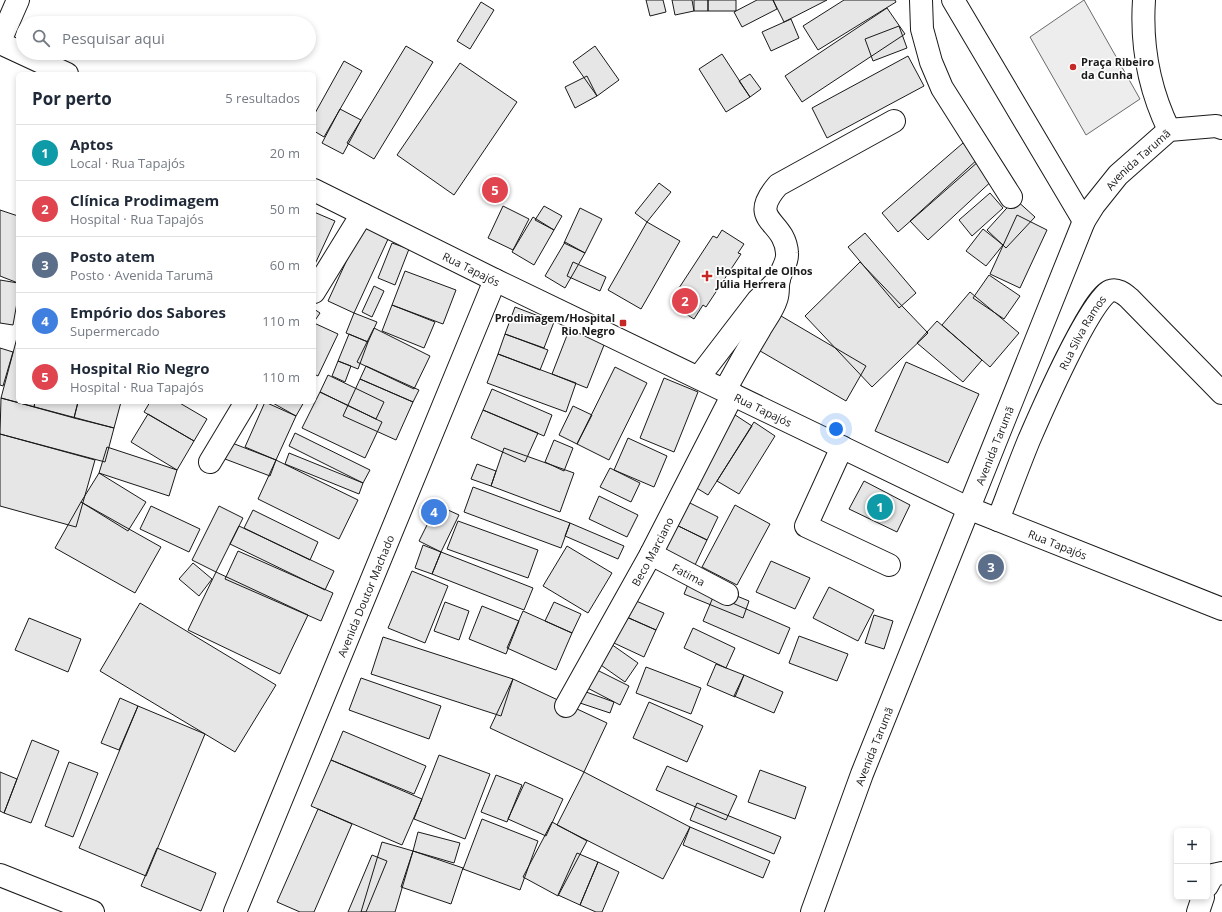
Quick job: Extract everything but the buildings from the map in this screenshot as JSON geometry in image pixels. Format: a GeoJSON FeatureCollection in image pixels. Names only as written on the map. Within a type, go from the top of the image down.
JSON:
{"type":"FeatureCollection","features":[{"type":"Feature","properties":{"kind":"street"},"geometry":{"type":"LineString","coordinates":[[16,50],[0,42],[18,0]]}},
{"type":"Feature","properties":{"kind":"street"},"geometry":{"type":"LineString","coordinates":[[921,0],[922,29],[931,62],[942,88],[1011,197]]}},
{"type":"Feature","properties":{"kind":"street"},"geometry":{"type":"LineString","coordinates":[[954,0],[1084,221]]}},
{"type":"Feature","properties":{"kind":"street","name":"Avenida Tarumã"},"geometry":{"type":"LineString","coordinates":[[812,912],[862,774],[1084,221],[1094,205],[1118,175],[1168,130],[1162,117],[1151,83],[1143,34],[1144,0]]}},
{"type":"Feature","properties":{"kind":"street"},"geometry":{"type":"LineString","coordinates":[[38,60],[63,72]]}},
{"type":"Feature","properties":{"kind":"street"},"geometry":{"type":"LineString","coordinates":[[699,378],[758,300],[779,279],[785,265],[787,254],[784,240],[768,217],[765,207],[769,195],[778,185],[894,121]]}},
{"type":"Feature","properties":{"kind":"street"},"geometry":{"type":"LineString","coordinates":[[1168,130],[1216,126],[1222,128]]}},
{"type":"Feature","properties":{"kind":"street","name":"Rua Tapajós"},"geometry":{"type":"LineString","coordinates":[[316,191],[496,280],[968,508],[1222,609]]}},
{"type":"Feature","properties":{"kind":"street"},"geometry":{"type":"LineString","coordinates":[[316,289],[362,214]]}},
{"type":"Feature","properties":{"kind":"street","name":"Beco Marciano"},"geometry":{"type":"LineString","coordinates":[[566,706],[651,554],[729,392],[777,299],[779,279]]}},
{"type":"Feature","properties":{"kind":"street","name":"Avenida Doutor Machado"},"geometry":{"type":"LineString","coordinates":[[235,912],[496,280]]}},
{"type":"Feature","properties":{"kind":"street","name":"Rua Silva Ramos"},"geometry":{"type":"LineString","coordinates":[[998,520],[1029,440],[1082,327],[1105,294],[1111,290],[1118,291],[1130,298],[1222,393]]}},
{"type":"Feature","properties":{"kind":"street"},"geometry":{"type":"LineString","coordinates":[[210,462],[245,404]]}},
{"type":"Feature","properties":{"kind":"street"},"geometry":{"type":"LineString","coordinates":[[842,446],[806,526],[889,565]]}},
{"type":"Feature","properties":{"kind":"street","name":"Fatima"},"geometry":{"type":"LineString","coordinates":[[651,554],[727,594]]}},
{"type":"Feature","properties":{"kind":"street"},"geometry":{"type":"LineString","coordinates":[[1210,880],[1213,875],[1222,872]]}},
{"type":"Feature","properties":{"kind":"street"},"geometry":{"type":"LineString","coordinates":[[0,875],[93,912]]}},
{"type":"Feature","properties":{"kind":"street"},"geometry":{"type":"LineString","coordinates":[[1198,912],[1202,900]]}},
{"type":"Feature","properties":{"kind":"shaded area"},"geometry":{"type":"Polygon","coordinates":[[[1084,0],[1140,99],[1086,135],[1030,37],[1084,0]]]}},
{"type":"Feature","properties":{"kind":"place","name":"Praça Ribeiro da Cunha"},"geometry":{"type":"Point","coordinates":[1073,67]}},
{"type":"Feature","properties":{"kind":"place","name":"Hospital Rio Negro"},"geometry":{"type":"Point","coordinates":[495,190]}},
{"type":"Feature","properties":{"kind":"place","name":"Hospital de Olhos Júlia Herrera"},"geometry":{"type":"Point","coordinates":[707,276]}},
{"type":"Feature","properties":{"kind":"place","name":"Clínica Prodimagem"},"geometry":{"type":"Point","coordinates":[685,301]}},
{"type":"Feature","properties":{"kind":"place","name":"Prodimagem/Hospital Rio Negro"},"geometry":{"type":"Point","coordinates":[623,323]}},
{"type":"Feature","properties":{"kind":"place","name":"Aptos"},"geometry":{"type":"Point","coordinates":[880,507]}},
{"type":"Feature","properties":{"kind":"place","name":"Empório dos Sabores"},"geometry":{"type":"Point","coordinates":[434,512]}},
{"type":"Feature","properties":{"kind":"place","name":"Posto atem"},"geometry":{"type":"Point","coordinates":[991,567]}}]}
